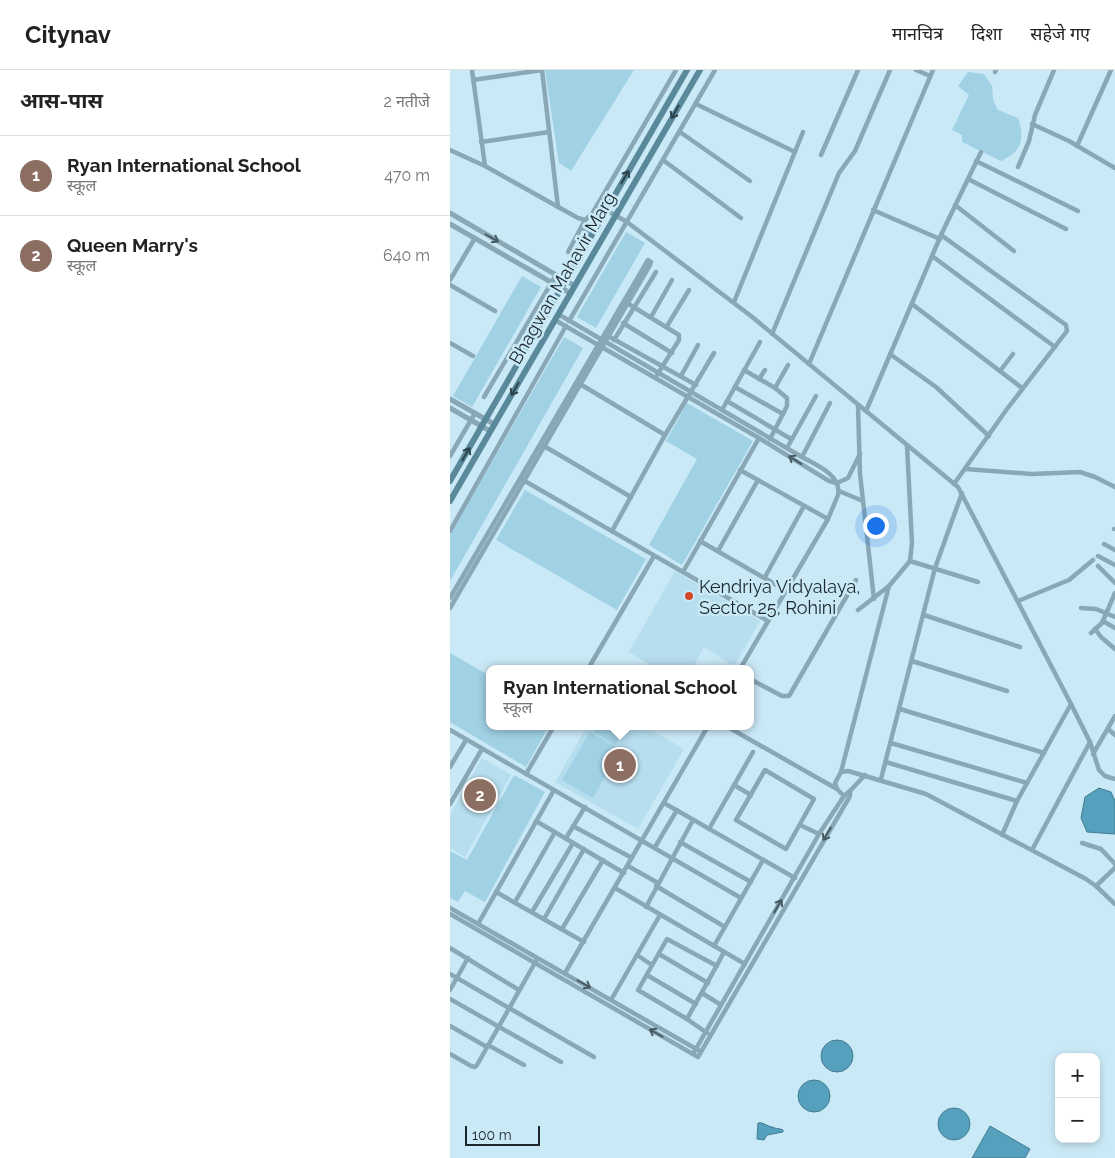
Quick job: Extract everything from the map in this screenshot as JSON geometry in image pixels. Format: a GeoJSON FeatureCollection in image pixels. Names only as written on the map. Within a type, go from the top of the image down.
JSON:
{"type":"FeatureCollection","features":[{"type":"Feature","properties":{"kind":"main road","name":"Bhagwan Mahavir Marg"},"geometry":{"type":"LineString","coordinates":[[482,426],[687,70]]}},
{"type":"Feature","properties":{"kind":"main road","name":"Bhagwan Mahavir Marg"},"geometry":{"type":"LineString","coordinates":[[450,501],[700,70]]}},
{"type":"Feature","properties":{"kind":"main road"},"geometry":{"type":"LineString","coordinates":[[450,481],[482,426]]}},
{"type":"Feature","properties":{"kind":"street"},"geometry":{"type":"LineString","coordinates":[[472,70],[484,166]]}},
{"type":"Feature","properties":{"kind":"street"},"geometry":{"type":"LineString","coordinates":[[473,80],[542,70],[558,207]]}},
{"type":"Feature","properties":{"kind":"street"},"geometry":{"type":"LineString","coordinates":[[568,252],[585,220],[592,214],[676,70]]}},
{"type":"Feature","properties":{"kind":"street"},"geometry":{"type":"LineString","coordinates":[[569,321],[716,70]]}},
{"type":"Feature","properties":{"kind":"street"},"geometry":{"type":"LineString","coordinates":[[821,154],[858,70]]}},
{"type":"Feature","properties":{"kind":"street"},"geometry":{"type":"LineString","coordinates":[[772,334],[839,173],[855,151],[890,70]]}},
{"type":"Feature","properties":{"kind":"street"},"geometry":{"type":"LineString","coordinates":[[916,70],[930,76]]}},
{"type":"Feature","properties":{"kind":"street"},"geometry":{"type":"LineString","coordinates":[[809,364],[933,70]]}},
{"type":"Feature","properties":{"kind":"street"},"geometry":{"type":"LineString","coordinates":[[1018,167],[1029,140],[1032,124],[1054,70]]}},
{"type":"Feature","properties":{"kind":"street"},"geometry":{"type":"LineString","coordinates":[[1077,146],[1111,70]]}},
{"type":"Feature","properties":{"kind":"street"},"geometry":{"type":"LineString","coordinates":[[696,104],[795,152]]}},
{"type":"Feature","properties":{"kind":"street"},"geometry":{"type":"LineString","coordinates":[[1032,124],[1077,146],[1115,168]]}},
{"type":"Feature","properties":{"kind":"street"},"geometry":{"type":"LineString","coordinates":[[481,142],[549,132]]}},
{"type":"Feature","properties":{"kind":"street"},"geometry":{"type":"LineString","coordinates":[[680,132],[750,181]]}},
{"type":"Feature","properties":{"kind":"street"},"geometry":{"type":"LineString","coordinates":[[734,302],[803,132]]}},
{"type":"Feature","properties":{"kind":"street"},"geometry":{"type":"LineString","coordinates":[[450,150],[585,220]]}},
{"type":"Feature","properties":{"kind":"street"},"geometry":{"type":"LineString","coordinates":[[866,411],[940,237],[981,152]]}},
{"type":"Feature","properties":{"kind":"street"},"geometry":{"type":"LineString","coordinates":[[663,160],[741,218]]}},
{"type":"Feature","properties":{"kind":"street"},"geometry":{"type":"LineString","coordinates":[[976,161],[1078,211]]}},
{"type":"Feature","properties":{"kind":"street"},"geometry":{"type":"LineString","coordinates":[[968,179],[1066,229]]}},
{"type":"Feature","properties":{"kind":"street"},"geometry":{"type":"LineString","coordinates":[[955,205],[1014,251]]}},
{"type":"Feature","properties":{"kind":"street"},"geometry":{"type":"LineString","coordinates":[[606,210],[626,222],[734,302],[954,484],[962,493],[1072,704],[1090,742],[1100,772],[1104,776],[1115,779]]}},
{"type":"Feature","properties":{"kind":"street"},"geometry":{"type":"LineString","coordinates":[[873,210],[940,237],[1066,325],[1067,331],[1022,388],[954,484]]}},
{"type":"Feature","properties":{"kind":"street"},"geometry":{"type":"LineString","coordinates":[[450,213],[574,286]]}},
{"type":"Feature","properties":{"kind":"street"},"geometry":{"type":"LineString","coordinates":[[450,224],[570,293]]}},
{"type":"Feature","properties":{"kind":"street"},"geometry":{"type":"LineString","coordinates":[[581,227],[592,234]]}},
{"type":"Feature","properties":{"kind":"street"},"geometry":{"type":"LineString","coordinates":[[450,280],[475,238]]}},
{"type":"Feature","properties":{"kind":"street"},"geometry":{"type":"LineString","coordinates":[[932,256],[1055,347]]}},
{"type":"Feature","properties":{"kind":"street"},"geometry":{"type":"LineString","coordinates":[[450,598],[522,480],[544,446],[601,343],[608,336],[650,265],[648,260],[522,480],[450,608]]}},
{"type":"Feature","properties":{"kind":"street"},"geometry":{"type":"LineString","coordinates":[[614,340],[656,272]]}},
{"type":"Feature","properties":{"kind":"street"},"geometry":{"type":"LineString","coordinates":[[484,397],[556,275]]}},
{"type":"Feature","properties":{"kind":"street"},"geometry":{"type":"LineString","coordinates":[[651,317],[672,280]]}},
{"type":"Feature","properties":{"kind":"street"},"geometry":{"type":"LineString","coordinates":[[450,285],[496,311]]}},
{"type":"Feature","properties":{"kind":"street"},"geometry":{"type":"LineString","coordinates":[[667,326],[689,290]]}},
{"type":"Feature","properties":{"kind":"street"},"geometry":{"type":"LineString","coordinates":[[627,303],[679,335],[679,340],[672,353],[657,375]]}},
{"type":"Feature","properties":{"kind":"street"},"geometry":{"type":"LineString","coordinates":[[912,304],[1022,388]]}},
{"type":"Feature","properties":{"kind":"street"},"geometry":{"type":"LineString","coordinates":[[556,317],[569,321],[601,343]]}},
{"type":"Feature","properties":{"kind":"street"},"geometry":{"type":"LineString","coordinates":[[556,317],[566,326],[601,343],[690,394],[829,481],[837,484],[848,478],[860,454]]}},
{"type":"Feature","properties":{"kind":"street"},"geometry":{"type":"LineString","coordinates":[[617,320],[672,353]]}},
{"type":"Feature","properties":{"kind":"street"},"geometry":{"type":"LineString","coordinates":[[450,531],[566,326]]}},
{"type":"Feature","properties":{"kind":"street"},"geometry":{"type":"LineString","coordinates":[[608,336],[696,384]]}},
{"type":"Feature","properties":{"kind":"street"},"geometry":{"type":"LineString","coordinates":[[722,410],[760,342]]}},
{"type":"Feature","properties":{"kind":"street"},"geometry":{"type":"LineString","coordinates":[[450,343],[473,356]]}},
{"type":"Feature","properties":{"kind":"street"},"geometry":{"type":"LineString","coordinates":[[681,376],[698,345]]}},
{"type":"Feature","properties":{"kind":"street"},"geometry":{"type":"LineString","coordinates":[[612,531],[665,435],[714,353]]}},
{"type":"Feature","properties":{"kind":"street"},"geometry":{"type":"LineString","coordinates":[[890,354],[936,387],[989,436]]}},
{"type":"Feature","properties":{"kind":"street"},"geometry":{"type":"LineString","coordinates":[[1000,371],[1013,354]]}},
{"type":"Feature","properties":{"kind":"street"},"geometry":{"type":"LineString","coordinates":[[775,388],[788,365]]}},
{"type":"Feature","properties":{"kind":"street"},"geometry":{"type":"LineString","coordinates":[[744,370],[775,388],[787,398],[787,406],[767,443]]}},
{"type":"Feature","properties":{"kind":"street"},"geometry":{"type":"LineString","coordinates":[[759,379],[765,370]]}},
{"type":"Feature","properties":{"kind":"street"},"geometry":{"type":"LineString","coordinates":[[580,384],[665,435]]}},
{"type":"Feature","properties":{"kind":"street"},"geometry":{"type":"LineString","coordinates":[[735,386],[783,414]]}},
{"type":"Feature","properties":{"kind":"street"},"geometry":{"type":"LineString","coordinates":[[690,394],[722,410],[832,475],[839,491],[835,506],[828,519],[742,665]]}},
{"type":"Feature","properties":{"kind":"street"},"geometry":{"type":"LineString","coordinates":[[787,448],[816,396]]}},
{"type":"Feature","properties":{"kind":"street"},"geometry":{"type":"LineString","coordinates":[[450,398],[494,424]]}},
{"type":"Feature","properties":{"kind":"street"},"geometry":{"type":"LineString","coordinates":[[727,401],[792,439]]}},
{"type":"Feature","properties":{"kind":"street"},"geometry":{"type":"LineString","coordinates":[[802,457],[830,403]]}},
{"type":"Feature","properties":{"kind":"street"},"geometry":{"type":"LineString","coordinates":[[858,405],[863,501],[874,599]]}},
{"type":"Feature","properties":{"kind":"street"},"geometry":{"type":"LineString","coordinates":[[450,408],[490,431]]}},
{"type":"Feature","properties":{"kind":"street"},"geometry":{"type":"LineString","coordinates":[[450,456],[475,413]]}},
{"type":"Feature","properties":{"kind":"street"},"geometry":{"type":"LineString","coordinates":[[683,572],[759,438]]}},
{"type":"Feature","properties":{"kind":"street"},"geometry":{"type":"LineString","coordinates":[[544,446],[631,497]]}},
{"type":"Feature","properties":{"kind":"street"},"geometry":{"type":"LineString","coordinates":[[858,610],[889,586],[910,561],[912,543],[907,446]]}},
{"type":"Feature","properties":{"kind":"street"},"geometry":{"type":"LineString","coordinates":[[966,468],[1032,474],[1080,472],[1115,487]]}},
{"type":"Feature","properties":{"kind":"street"},"geometry":{"type":"LineString","coordinates":[[740,470],[828,519]]}},
{"type":"Feature","properties":{"kind":"street"},"geometry":{"type":"LineString","coordinates":[[522,480],[768,620]]}},
{"type":"Feature","properties":{"kind":"street"},"geometry":{"type":"LineString","coordinates":[[718,551],[758,480]]}},
{"type":"Feature","properties":{"kind":"street"},"geometry":{"type":"LineString","coordinates":[[839,491],[863,501]]}},
{"type":"Feature","properties":{"kind":"street"},"geometry":{"type":"LineString","coordinates":[[881,780],[935,568],[962,493]]}},
{"type":"Feature","properties":{"kind":"street"},"geometry":{"type":"LineString","coordinates":[[765,577],[804,506]]}},
{"type":"Feature","properties":{"kind":"street"},"geometry":{"type":"LineString","coordinates":[[700,541],[787,590]]}},
{"type":"Feature","properties":{"kind":"street"},"geometry":{"type":"LineString","coordinates":[[1104,544],[1115,550]]}},
{"type":"Feature","properties":{"kind":"street"},"geometry":{"type":"LineString","coordinates":[[590,665],[654,556]]}},
{"type":"Feature","properties":{"kind":"street"},"geometry":{"type":"LineString","coordinates":[[1098,556],[1115,564]]}},
{"type":"Feature","properties":{"kind":"street"},"geometry":{"type":"LineString","coordinates":[[1018,600],[1069,580],[1093,560]]}},
{"type":"Feature","properties":{"kind":"street"},"geometry":{"type":"LineString","coordinates":[[910,561],[978,582]]}},
{"type":"Feature","properties":{"kind":"street"},"geometry":{"type":"LineString","coordinates":[[1098,566],[1115,583]]}},
{"type":"Feature","properties":{"kind":"street"},"geometry":{"type":"LineString","coordinates":[[754,680],[782,696],[790,696],[856,580]]}},
{"type":"Feature","properties":{"kind":"street"},"geometry":{"type":"LineString","coordinates":[[837,789],[835,783],[842,772],[889,586]]}},
{"type":"Feature","properties":{"kind":"street"},"geometry":{"type":"LineString","coordinates":[[1115,593],[1103,621],[1093,631],[1115,649]]}},
{"type":"Feature","properties":{"kind":"street"},"geometry":{"type":"LineString","coordinates":[[1080,608],[1093,608],[1115,617]]}},
{"type":"Feature","properties":{"kind":"street"},"geometry":{"type":"LineString","coordinates":[[924,615],[1020,647]]}},
{"type":"Feature","properties":{"kind":"street"},"geometry":{"type":"LineString","coordinates":[[1103,621],[1115,628]]}},
{"type":"Feature","properties":{"kind":"street"},"geometry":{"type":"LineString","coordinates":[[912,661],[1007,691]]}},
{"type":"Feature","properties":{"kind":"street"},"geometry":{"type":"LineString","coordinates":[[1002,834],[1017,801],[1072,704]]}},
{"type":"Feature","properties":{"kind":"street"},"geometry":{"type":"LineString","coordinates":[[900,709],[1044,753]]}},
{"type":"Feature","properties":{"kind":"street"},"geometry":{"type":"LineString","coordinates":[[1094,754],[1115,716]]}},
{"type":"Feature","properties":{"kind":"street"},"geometry":{"type":"LineString","coordinates":[[1108,729],[1115,735]]}},
{"type":"Feature","properties":{"kind":"street"},"geometry":{"type":"LineString","coordinates":[[450,730],[741,898]]}},
{"type":"Feature","properties":{"kind":"street"},"geometry":{"type":"LineString","coordinates":[[526,774],[552,730]]}},
{"type":"Feature","properties":{"kind":"street"},"geometry":{"type":"LineString","coordinates":[[565,973],[706,730]]}},
{"type":"Feature","properties":{"kind":"street"},"geometry":{"type":"LineString","coordinates":[[733,730],[837,789],[844,796]]}},
{"type":"Feature","properties":{"kind":"street"},"geometry":{"type":"LineString","coordinates":[[450,767],[466,740]]}},
{"type":"Feature","properties":{"kind":"street"},"geometry":{"type":"LineString","coordinates":[[1032,850],[1090,742]]}},
{"type":"Feature","properties":{"kind":"street"},"geometry":{"type":"LineString","coordinates":[[891,743],[1027,783]]}},
{"type":"Feature","properties":{"kind":"street"},"geometry":{"type":"LineString","coordinates":[[450,804],[482,749]]}},
{"type":"Feature","properties":{"kind":"street"},"geometry":{"type":"LineString","coordinates":[[709,829],[753,752]]}},
{"type":"Feature","properties":{"kind":"street"},"geometry":{"type":"LineString","coordinates":[[886,762],[1017,801]]}},
{"type":"Feature","properties":{"kind":"street"},"geometry":{"type":"LineString","coordinates":[[765,770],[814,799],[786,849],[736,820],[750,795],[765,770]]}},
{"type":"Feature","properties":{"kind":"street"},"geometry":{"type":"LineString","coordinates":[[842,772],[848,771],[865,775],[932,796],[1096,886],[1115,904]]}},
{"type":"Feature","properties":{"kind":"street"},"geometry":{"type":"LineString","coordinates":[[450,908],[693,1054],[699,1050],[721,1005],[819,834],[844,796],[865,775]]}},
{"type":"Feature","properties":{"kind":"street"},"geometry":{"type":"LineString","coordinates":[[734,785],[750,795]]}},
{"type":"Feature","properties":{"kind":"street"},"geometry":{"type":"LineString","coordinates":[[478,924],[554,790]]}},
{"type":"Feature","properties":{"kind":"street"},"geometry":{"type":"LineString","coordinates":[[708,1033],[850,796],[850,792]]}},
{"type":"Feature","properties":{"kind":"street"},"geometry":{"type":"LineString","coordinates":[[664,803],[799,881]]}},
{"type":"Feature","properties":{"kind":"street"},"geometry":{"type":"LineString","coordinates":[[566,838],[585,807]]}},
{"type":"Feature","properties":{"kind":"street"},"geometry":{"type":"LineString","coordinates":[[655,848],[677,810]]}},
{"type":"Feature","properties":{"kind":"street"},"geometry":{"type":"LineString","coordinates":[[646,907],[693,820]]}},
{"type":"Feature","properties":{"kind":"street"},"geometry":{"type":"LineString","coordinates":[[536,821],[624,873]]}},
{"type":"Feature","properties":{"kind":"street"},"geometry":{"type":"LineString","coordinates":[[800,825],[819,834]]}},
{"type":"Feature","properties":{"kind":"street"},"geometry":{"type":"LineString","coordinates":[[573,826],[632,858]]}},
{"type":"Feature","properties":{"kind":"street"},"geometry":{"type":"LineString","coordinates":[[515,902],[555,832]]}},
{"type":"Feature","properties":{"kind":"street"},"geometry":{"type":"LineString","coordinates":[[680,842],[751,882]]}},
{"type":"Feature","properties":{"kind":"street"},"geometry":{"type":"LineString","coordinates":[[532,912],[573,843]]}},
{"type":"Feature","properties":{"kind":"street"},"geometry":{"type":"LineString","coordinates":[[1082,843],[1101,849],[1115,864]]}},
{"type":"Feature","properties":{"kind":"street"},"geometry":{"type":"LineString","coordinates":[[544,919],[584,849]]}},
{"type":"Feature","properties":{"kind":"street"},"geometry":{"type":"LineString","coordinates":[[562,929],[603,860]]}},
{"type":"Feature","properties":{"kind":"street"},"geometry":{"type":"LineString","coordinates":[[714,946],[763,860]]}},
{"type":"Feature","properties":{"kind":"street"},"geometry":{"type":"LineString","coordinates":[[628,866],[725,927]]}},
{"type":"Feature","properties":{"kind":"street"},"geometry":{"type":"LineString","coordinates":[[1096,886],[1115,868]]}},
{"type":"Feature","properties":{"kind":"street"},"geometry":{"type":"LineString","coordinates":[[615,888],[745,964]]}},
{"type":"Feature","properties":{"kind":"street"},"geometry":{"type":"LineString","coordinates":[[496,892],[584,942]]}},
{"type":"Feature","properties":{"kind":"street"},"geometry":{"type":"LineString","coordinates":[[450,914],[536,960],[565,973],[699,1050]]}},
{"type":"Feature","properties":{"kind":"street"},"geometry":{"type":"LineString","coordinates":[[611,1000],[660,915]]}},
{"type":"Feature","properties":{"kind":"street"},"geometry":{"type":"LineString","coordinates":[[708,1033],[638,990],[667,939],[717,966]]}},
{"type":"Feature","properties":{"kind":"street"},"geometry":{"type":"LineString","coordinates":[[450,948],[519,990]]}},
{"type":"Feature","properties":{"kind":"street"},"geometry":{"type":"LineString","coordinates":[[688,1019],[724,952]]}},
{"type":"Feature","properties":{"kind":"street"},"geometry":{"type":"LineString","coordinates":[[659,954],[708,983]]}},
{"type":"Feature","properties":{"kind":"street"},"geometry":{"type":"LineString","coordinates":[[637,956],[652,965]]}},
{"type":"Feature","properties":{"kind":"street"},"geometry":{"type":"LineString","coordinates":[[450,990],[468,958]]}},
{"type":"Feature","properties":{"kind":"street"},"geometry":{"type":"LineString","coordinates":[[450,1054],[475,1067],[536,960]]}},
{"type":"Feature","properties":{"kind":"street"},"geometry":{"type":"LineString","coordinates":[[450,974],[594,1057]]}},
{"type":"Feature","properties":{"kind":"street"},"geometry":{"type":"LineString","coordinates":[[646,975],[696,1004]]}},
{"type":"Feature","properties":{"kind":"street"},"geometry":{"type":"LineString","coordinates":[[702,993],[721,1005]]}},
{"type":"Feature","properties":{"kind":"street"},"geometry":{"type":"LineString","coordinates":[[450,999],[561,1062]]}},
{"type":"Feature","properties":{"kind":"street"},"geometry":{"type":"LineString","coordinates":[[450,1026],[524,1065]]}},
{"type":"Feature","properties":{"kind":"shaded area"},"geometry":{"type":"Polygon","coordinates":[[[545,70],[634,70],[571,171],[559,163],[545,70]]]}},
{"type":"Feature","properties":{"kind":"shaded area"},"geometry":{"type":"Polygon","coordinates":[[[968,72],[984,74],[992,86],[993,100],[998,110],[1018,118],[1021,132],[1020,144],[1014,153],[1001,161],[962,142],[962,135],[952,130],[969,95],[958,86],[968,72]]]}},
{"type":"Feature","properties":{"kind":"shaded area"},"geometry":{"type":"Polygon","coordinates":[[[626,232],[645,243],[596,328],[577,317],[626,232]]]}},
{"type":"Feature","properties":{"kind":"shaded area"},"geometry":{"type":"Polygon","coordinates":[[[522,276],[541,287],[472,407],[453,396],[522,276]]]}},
{"type":"Feature","properties":{"kind":"shaded area"},"geometry":{"type":"Polygon","coordinates":[[[564,337],[583,348],[450,581],[450,535],[564,337]]]}},
{"type":"Feature","properties":{"kind":"shaded area"},"geometry":{"type":"Polygon","coordinates":[[[687,403],[753,441],[682,565],[649,545],[697,459],[666,441],[687,403]]]}},
{"type":"Feature","properties":{"kind":"shaded area"},"geometry":{"type":"Polygon","coordinates":[[[525,490],[646,559],[617,610],[496,540],[525,490]]]}},
{"type":"Feature","properties":{"kind":"shaded area","name":"Kendriya Vidyalaya, Sector 25, Rohini"},"geometry":{"type":"Polygon","coordinates":[[[675,571],[760,621],[735,665],[704,647],[694,665],[650,665],[629,652],[675,571]]]}},
{"type":"Feature","properties":{"kind":"shaded area"},"geometry":{"type":"Polygon","coordinates":[[[450,653],[486,674],[486,730],[547,730],[526,767],[450,722],[450,653]]]}},
{"type":"Feature","properties":{"kind":"shaded area"},"geometry":{"type":"Polygon","coordinates":[[[585,730],[652,730],[684,749],[638,829],[555,782],[585,730]]]}},
{"type":"Feature","properties":{"kind":"shaded area"},"geometry":{"type":"Polygon","coordinates":[[[595,730],[624,730],[615,745],[594,732],[595,730]]]}},
{"type":"Feature","properties":{"kind":"shaded area"},"geometry":{"type":"Polygon","coordinates":[[[590,732],[620,749],[593,798],[562,780],[590,732]]]}},
{"type":"Feature","properties":{"kind":"shaded area"},"geometry":{"type":"Polygon","coordinates":[[[482,758],[511,775],[465,857],[450,848],[450,815],[482,758]]]}},
{"type":"Feature","properties":{"kind":"shaded area"},"geometry":{"type":"Polygon","coordinates":[[[514,775],[545,792],[485,902],[465,891],[458,902],[450,898],[450,851],[467,860],[514,775]]]}},
{"type":"Feature","properties":{"kind":"shaded area"},"geometry":{"type":"Polygon","coordinates":[[[1099,788],[1111,792],[1115,801],[1115,834],[1087,832],[1081,818],[1085,797],[1099,788]]]}},
{"type":"Feature","properties":{"kind":"shaded area"},"geometry":{"type":"Polygon","coordinates":[[[837,1040],[848,1045],[853,1056],[848,1067],[837,1072],[826,1067],[821,1056],[826,1045],[837,1040]]]}},
{"type":"Feature","properties":{"kind":"shaded area"},"geometry":{"type":"Polygon","coordinates":[[[814,1080],[825,1085],[830,1096],[825,1107],[814,1112],[803,1107],[798,1096],[803,1085],[814,1080]]]}},
{"type":"Feature","properties":{"kind":"shaded area"},"geometry":{"type":"Polygon","coordinates":[[[954,1108],[965,1113],[970,1124],[965,1135],[954,1140],[943,1135],[938,1124],[943,1113],[954,1108]]]}},
{"type":"Feature","properties":{"kind":"shaded area"},"geometry":{"type":"Polygon","coordinates":[[[758,1123],[782,1129],[783,1132],[767,1135],[764,1140],[757,1139],[758,1123]]]}},
{"type":"Feature","properties":{"kind":"shaded area"},"geometry":{"type":"Polygon","coordinates":[[[990,1126],[1030,1149],[1025,1158],[972,1158],[990,1126]]]}},
{"type":"Feature","properties":{"kind":"place","name":"Kendriya Vidyalaya, Sector 25, Rohini"},"geometry":{"type":"Point","coordinates":[689,596]}},
{"type":"Feature","properties":{"kind":"place","name":"Ryan International School"},"geometry":{"type":"Point","coordinates":[620,765]}},
{"type":"Feature","properties":{"kind":"place","name":"Queen Marry's"},"geometry":{"type":"Point","coordinates":[480,795]}}]}
